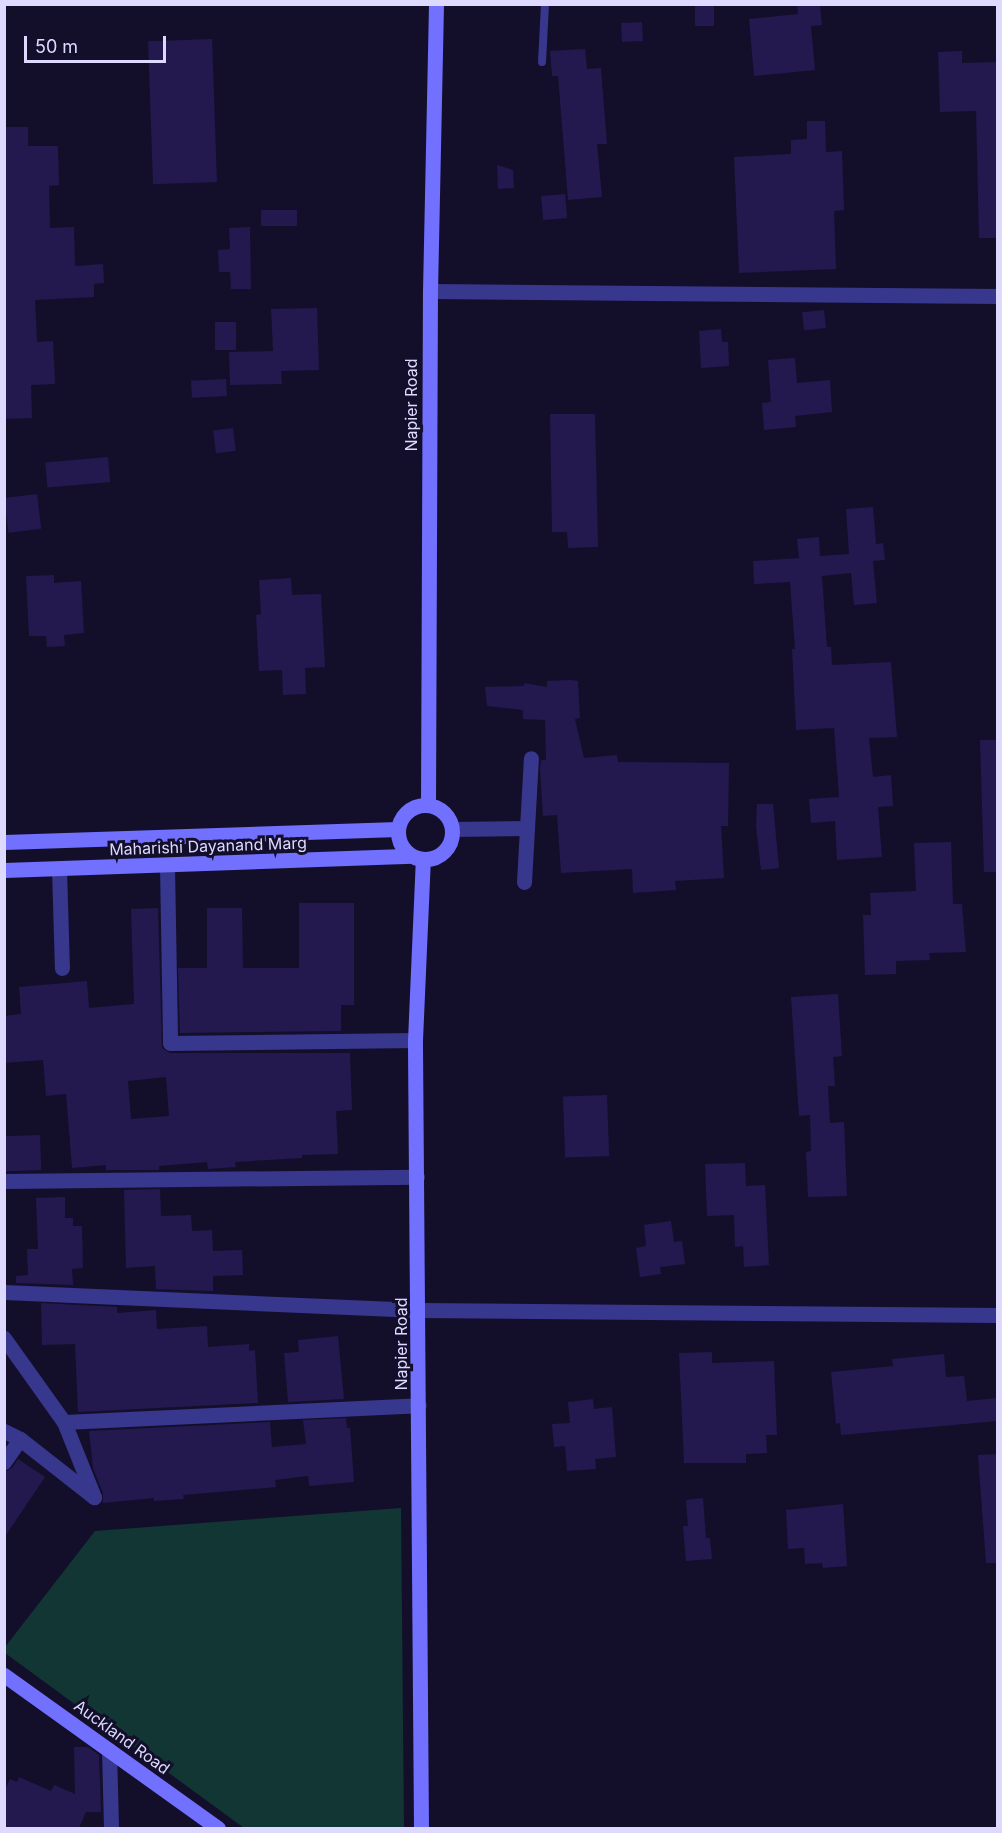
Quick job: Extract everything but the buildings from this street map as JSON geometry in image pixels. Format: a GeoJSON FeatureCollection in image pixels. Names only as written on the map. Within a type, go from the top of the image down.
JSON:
{"type":"FeatureCollection","features":[{"type":"Feature","properties":{"kind":"street","name":"Napier Road"},"geometry":{"type":"LineString","coordinates":[[428,805],[430,291],[436,4]]}},
{"type":"Feature","properties":{"kind":"street"},"geometry":{"type":"LineString","coordinates":[[430,291],[998,296]]}},
{"type":"Feature","properties":{"kind":"street"},"geometry":{"type":"LineString","coordinates":[[524,882],[531,758]]}},
{"type":"Feature","properties":{"kind":"street"},"geometry":{"type":"LineString","coordinates":[[428,805],[444,813],[452,829],[450,841],[444,851],[434,857],[417,857],[404,849],[398,839],[398,829],[403,815],[414,807],[428,805]]}},
{"type":"Feature","properties":{"kind":"street"},"geometry":{"type":"LineString","coordinates":[[452,829],[527,828]]}},
{"type":"Feature","properties":{"kind":"street","name":"Maharishi Dayanand Marg"},"geometry":{"type":"LineString","coordinates":[[4,842],[398,829]]}},
{"type":"Feature","properties":{"kind":"street","name":"Napier Road"},"geometry":{"type":"LineString","coordinates":[[417,857],[415,1040],[419,1310],[421,1828]]}},
{"type":"Feature","properties":{"kind":"street","name":"Maharishi Dayanand Marg"},"geometry":{"type":"LineString","coordinates":[[4,870],[417,857]]}},
{"type":"Feature","properties":{"kind":"street"},"geometry":{"type":"LineString","coordinates":[[167,866],[170,1044],[415,1040]]}},
{"type":"Feature","properties":{"kind":"street"},"geometry":{"type":"LineString","coordinates":[[59,869],[62,968]]}},
{"type":"Feature","properties":{"kind":"street"},"geometry":{"type":"LineString","coordinates":[[4,1181],[417,1177]]}},
{"type":"Feature","properties":{"kind":"street"},"geometry":{"type":"LineString","coordinates":[[4,1292],[419,1310],[998,1315]]}},
{"type":"Feature","properties":{"kind":"street"},"geometry":{"type":"LineString","coordinates":[[4,1338],[64,1422],[94,1497],[20,1439],[4,1431]]}},
{"type":"Feature","properties":{"kind":"street"},"geometry":{"type":"LineString","coordinates":[[64,1422],[419,1405]]}},
{"type":"Feature","properties":{"kind":"street"},"geometry":{"type":"LineString","coordinates":[[4,1462],[20,1439]]}},
{"type":"Feature","properties":{"kind":"street","name":"Auckland Road"},"geometry":{"type":"LineString","coordinates":[[4,1675],[218,1828]]}},
{"type":"Feature","properties":{"kind":"street"},"geometry":{"type":"LineString","coordinates":[[109,1750],[111,1828]]}},
{"type":"Feature","properties":{"kind":"lane"},"geometry":{"type":"LineString","coordinates":[[542,62],[545,4]]}},
{"type":"Feature","properties":{"kind":"green space"},"geometry":{"type":"Polygon","coordinates":[[[401,1508],[404,1828],[244,1828],[5,1653],[5,1647],[95,1531],[401,1508]]]}}]}
